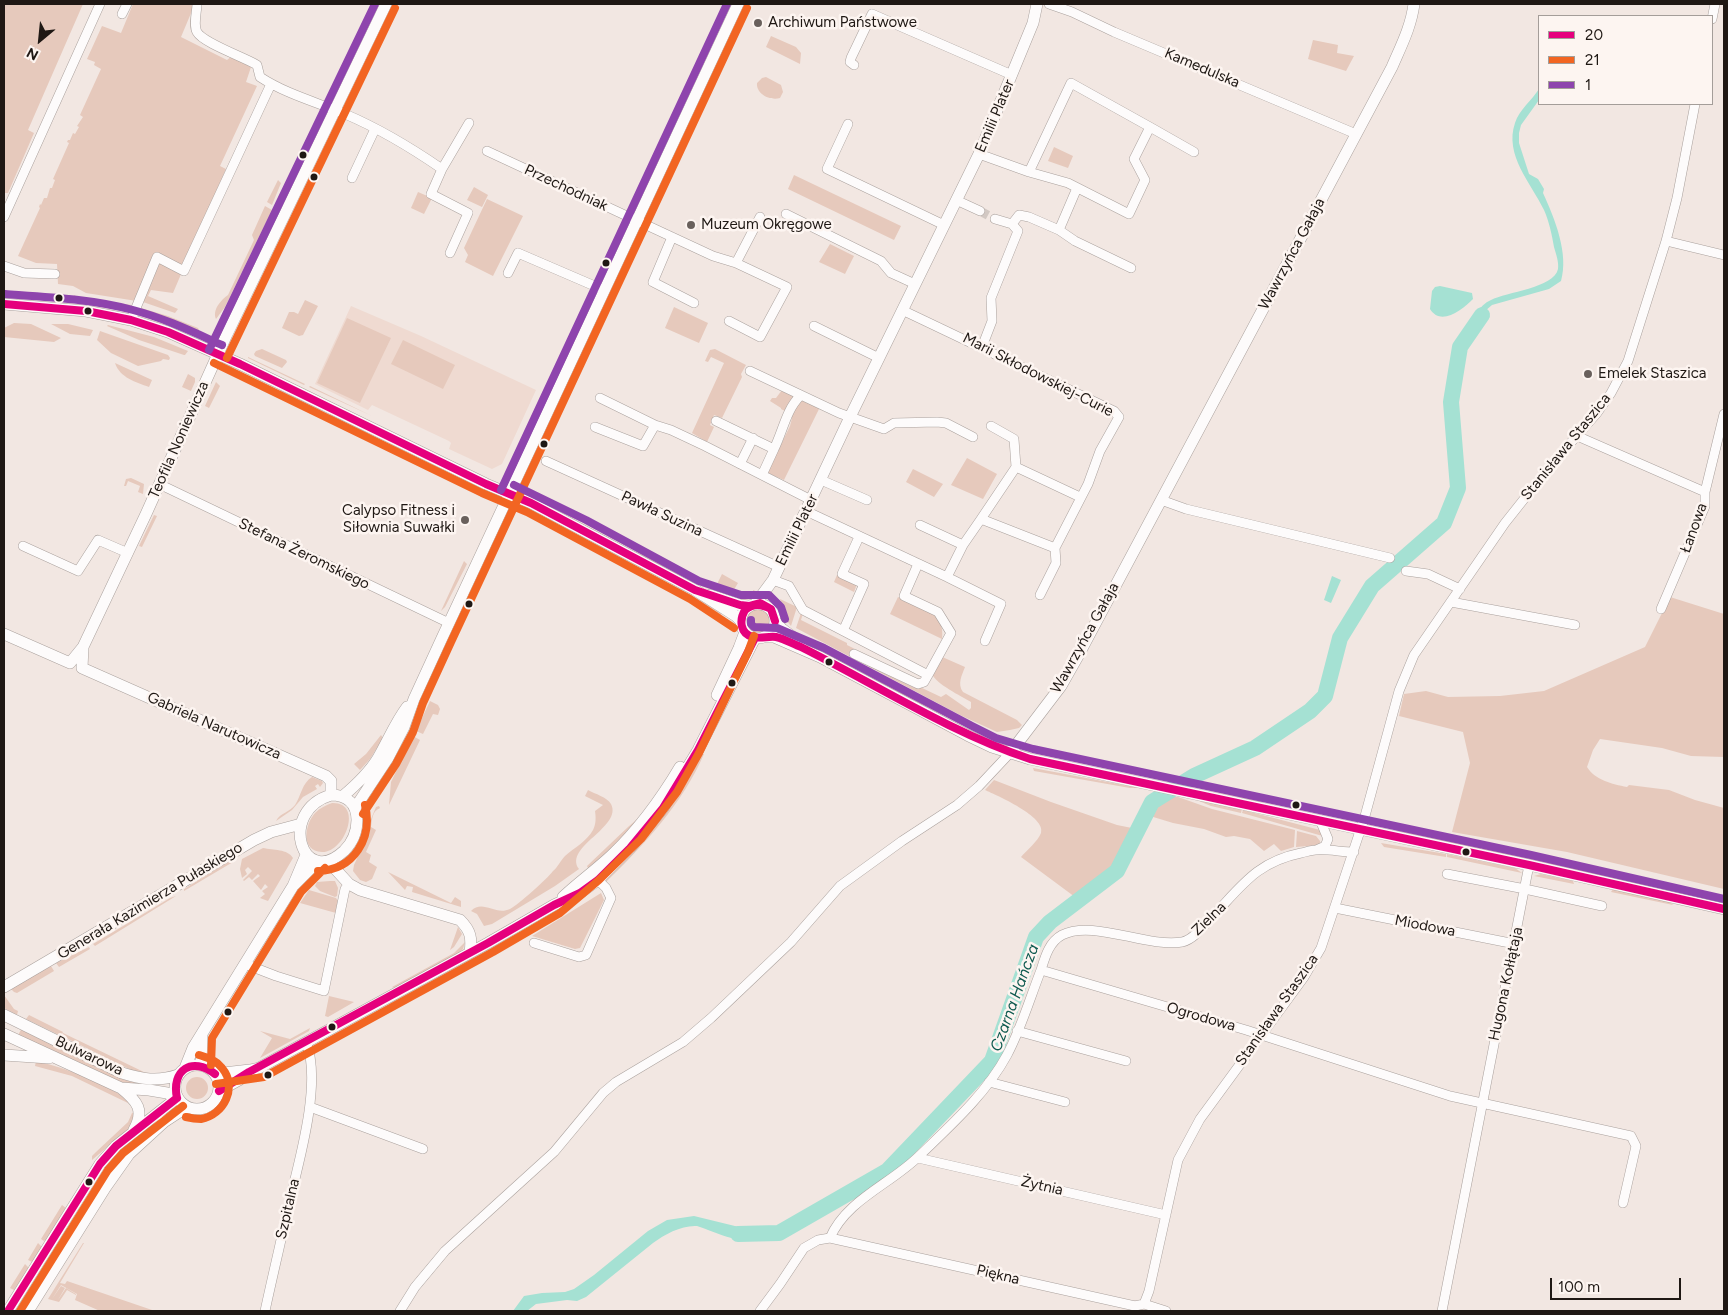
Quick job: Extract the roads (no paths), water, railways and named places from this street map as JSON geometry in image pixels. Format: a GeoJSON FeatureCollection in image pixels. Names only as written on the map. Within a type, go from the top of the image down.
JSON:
{"type":"FeatureCollection","features":[{"type":"Feature","properties":{"kind":"street"},"geometry":{"type":"LineString","coordinates":[[4,217],[100,4]]}},
{"type":"Feature","properties":{"kind":"street"},"geometry":{"type":"LineString","coordinates":[[122,14],[127,4]]}},
{"type":"Feature","properties":{"kind":"street"},"geometry":{"type":"LineString","coordinates":[[197,4],[195,27],[197,32],[205,39],[256,65],[260,78],[375,129],[442,168]]}},
{"type":"Feature","properties":{"kind":"street","name":"Teofila Noniewicza"},"geometry":{"type":"LineString","coordinates":[[4,634],[70,663],[83,647],[218,354],[386,4]]}},
{"type":"Feature","properties":{"kind":"street"},"geometry":{"type":"LineString","coordinates":[[355,808],[388,758],[404,728],[414,699],[449,623],[738,4]]}},
{"type":"Feature","properties":{"kind":"street","name":"Emilii Plater"},"geometry":{"type":"LineString","coordinates":[[752,605],[773,580],[978,154],[1033,23],[1037,4]]}},
{"type":"Feature","properties":{"kind":"street","name":"Kamedulska"},"geometry":{"type":"LineString","coordinates":[[1049,4],[1072,12],[1356,134]]}},
{"type":"Feature","properties":{"kind":"street","name":"Wawrzyńca Gałaja"},"geometry":{"type":"LineString","coordinates":[[400,1311],[415,1287],[445,1251],[554,1152],[603,1093],[616,1082],[683,1042],[791,942],[840,886],[902,841],[957,805],[979,786],[1010,753],[1061,686],[1356,134],[1406,36],[1412,20],[1414,4]]}},
{"type":"Feature","properties":{"kind":"street"},"geometry":{"type":"LineString","coordinates":[[854,65],[850,62],[851,58],[872,14],[1012,75]]}},
{"type":"Feature","properties":{"kind":"street"},"geometry":{"type":"LineString","coordinates":[[1029,172],[1071,83],[1194,152]]}},
{"type":"Feature","properties":{"kind":"street"},"geometry":{"type":"LineString","coordinates":[[130,320],[156,258],[184,272],[271,84]]}},
{"type":"Feature","properties":{"kind":"street","name":"Stanisława Staszica"},"geometry":{"type":"LineString","coordinates":[[1144,1304],[1149,1291],[1178,1160],[1200,1119],[1308,970],[1321,948],[1361,830],[1399,691],[1414,656],[1505,522],[1551,465],[1597,413],[1611,393],[1628,361],[1666,241],[1677,198],[1695,105]]}},
{"type":"Feature","properties":{"kind":"street"},"geometry":{"type":"LineString","coordinates":[[450,253],[468,213],[431,194],[442,168],[469,123]]}},
{"type":"Feature","properties":{"kind":"street"},"geometry":{"type":"LineString","coordinates":[[848,124],[827,169],[944,225]]}},
{"type":"Feature","properties":{"kind":"street"},"geometry":{"type":"LineString","coordinates":[[978,154],[1068,183],[1129,214],[1145,180],[1134,158],[1150,128]]}},
{"type":"Feature","properties":{"kind":"street"},"geometry":{"type":"LineString","coordinates":[[352,178],[375,129]]}},
{"type":"Feature","properties":{"kind":"street","name":"Przechodniak"},"geometry":{"type":"LineString","coordinates":[[487,151],[713,256],[736,263],[787,287],[760,337],[729,321]]}},
{"type":"Feature","properties":{"kind":"street"},"geometry":{"type":"LineString","coordinates":[[1059,230],[1077,188]]}},
{"type":"Feature","properties":{"kind":"street"},"geometry":{"type":"LineString","coordinates":[[956,200],[980,211]]}},
{"type":"Feature","properties":{"kind":"street"},"geometry":{"type":"LineString","coordinates":[[786,214],[881,261],[891,273],[914,284]]}},
{"type":"Feature","properties":{"kind":"street"},"geometry":{"type":"LineString","coordinates":[[1012,224],[1019,215],[1029,217],[1059,230],[1075,242],[1131,268]]}},
{"type":"Feature","properties":{"kind":"street"},"geometry":{"type":"LineString","coordinates":[[736,263],[760,217]]}},
{"type":"Feature","properties":{"kind":"street"},"geometry":{"type":"LineString","coordinates":[[982,346],[992,321],[991,298],[1018,231],[1012,224],[995,219]]}},
{"type":"Feature","properties":{"kind":"street"},"geometry":{"type":"LineString","coordinates":[[672,237],[653,282],[694,303]]}},
{"type":"Feature","properties":{"kind":"street"},"geometry":{"type":"LineString","coordinates":[[1666,241],[1724,255]]}},
{"type":"Feature","properties":{"kind":"street"},"geometry":{"type":"LineString","coordinates":[[508,273],[518,253],[604,290]]}},
{"type":"Feature","properties":{"kind":"street"},"geometry":{"type":"LineString","coordinates":[[4,266],[24,273],[55,274]]}},
{"type":"Feature","properties":{"kind":"street"},"geometry":{"type":"LineString","coordinates":[[4,304],[86,311],[130,320],[168,332],[218,354],[477,480],[565,520],[695,590],[736,616],[755,636],[774,637],[820,657],[944,724],[992,747],[1030,759],[1529,865],[1724,910]]}},
{"type":"Feature","properties":{"kind":"street","name":"Marii Skłodowskiej-Curie"},"geometry":{"type":"LineString","coordinates":[[902,310],[982,346],[1114,411],[1118,417],[1100,451],[1088,484],[1056,548],[1056,563],[1040,595]]}},
{"type":"Feature","properties":{"kind":"street"},"geometry":{"type":"LineString","coordinates":[[814,326],[879,358]]}},
{"type":"Feature","properties":{"kind":"street"},"geometry":{"type":"LineString","coordinates":[[750,371],[800,396],[884,429],[894,423],[937,422],[946,423],[960,434],[973,437]]}},
{"type":"Feature","properties":{"kind":"street"},"geometry":{"type":"LineString","coordinates":[[762,475],[783,430],[791,407],[800,396]]}},
{"type":"Feature","properties":{"kind":"street"},"geometry":{"type":"LineString","coordinates":[[600,398],[654,425],[672,430],[811,500]]}},
{"type":"Feature","properties":{"kind":"street","name":"Łanowa"},"geometry":{"type":"LineString","coordinates":[[1661,609],[1705,506],[1704,492],[1724,414]]}},
{"type":"Feature","properties":{"kind":"street"},"geometry":{"type":"LineString","coordinates":[[716,421],[774,449]]}},
{"type":"Feature","properties":{"kind":"street"},"geometry":{"type":"LineString","coordinates":[[595,427],[643,446],[654,425]]}},
{"type":"Feature","properties":{"kind":"street"},"geometry":{"type":"LineString","coordinates":[[947,577],[963,545],[1016,467],[1014,439],[990,426]]}},
{"type":"Feature","properties":{"kind":"street"},"geometry":{"type":"LineString","coordinates":[[1577,436],[1704,492]]}},
{"type":"Feature","properties":{"kind":"street"},"geometry":{"type":"LineString","coordinates":[[740,464],[753,438]]}},
{"type":"Feature","properties":{"kind":"street","name":"Pawła Suzina"},"geometry":{"type":"LineString","coordinates":[[546,460],[779,567]]}},
{"type":"Feature","properties":{"kind":"street"},"geometry":{"type":"LineString","coordinates":[[1016,467],[1080,497]]}},
{"type":"Feature","properties":{"kind":"street","name":"Emilii Plater"},"geometry":{"type":"LineString","coordinates":[[821,480],[867,500]]}},
{"type":"Feature","properties":{"kind":"street","name":"Stefana Żeromskiego"},"geometry":{"type":"LineString","coordinates":[[159,484],[449,623]]}},
{"type":"Feature","properties":{"kind":"street"},"geometry":{"type":"LineString","coordinates":[[1161,500],[1186,509],[1390,558]]}},
{"type":"Feature","properties":{"kind":"street"},"geometry":{"type":"LineString","coordinates":[[806,511],[1001,604],[985,641]]}},
{"type":"Feature","properties":{"kind":"street"},"geometry":{"type":"LineString","coordinates":[[981,519],[1056,548]]}},
{"type":"Feature","properties":{"kind":"street"},"geometry":{"type":"LineString","coordinates":[[920,525],[963,545]]}},
{"type":"Feature","properties":{"kind":"street"},"geometry":{"type":"LineString","coordinates":[[843,632],[864,584],[842,574],[859,537]]}},
{"type":"Feature","properties":{"kind":"street"},"geometry":{"type":"LineString","coordinates":[[22,546],[78,571],[98,540],[128,552]]}},
{"type":"Feature","properties":{"kind":"street"},"geometry":{"type":"LineString","coordinates":[[854,654],[918,684],[924,682],[951,633],[938,612],[904,596],[918,564]]}},
{"type":"Feature","properties":{"kind":"street"},"geometry":{"type":"LineString","coordinates":[[1406,571],[1428,574],[1460,589]]}},
{"type":"Feature","properties":{"kind":"street"},"geometry":{"type":"LineString","coordinates":[[773,580],[789,586],[803,610],[928,675]]}},
{"type":"Feature","properties":{"kind":"street","name":"Emilii Plater"},"geometry":{"type":"LineString","coordinates":[[771,609],[773,580]]}},
{"type":"Feature","properties":{"kind":"street"},"geometry":{"type":"LineString","coordinates":[[695,590],[740,605],[764,604],[771,609],[775,621],[782,629],[820,657]]}},
{"type":"Feature","properties":{"kind":"street"},"geometry":{"type":"LineString","coordinates":[[1451,602],[1575,625]]}},
{"type":"Feature","properties":{"kind":"street"},"geometry":{"type":"LineString","coordinates":[[741,621],[743,612],[752,605]]}},
{"type":"Feature","properties":{"kind":"street"},"geometry":{"type":"LineString","coordinates":[[215,1074],[259,1068],[488,944],[554,905],[595,876],[634,832],[668,786],[701,727],[739,648],[755,636],[772,631],[775,621]]}},
{"type":"Feature","properties":{"kind":"street","name":"Teofila Noniewicza"},"geometry":{"type":"LineString","coordinates":[[82,668],[83,647]]}},
{"type":"Feature","properties":{"kind":"street","name":"Gabriela Narutowicza"},"geometry":{"type":"LineString","coordinates":[[82,668],[326,776],[331,781],[331,795]]}},
{"type":"Feature","properties":{"kind":"street"},"geometry":{"type":"LineString","coordinates":[[343,796],[377,759],[397,720],[414,699]]}},
{"type":"Feature","properties":{"kind":"street"},"geometry":{"type":"LineString","coordinates":[[293,886],[323,861],[341,854],[354,838],[357,828],[355,808],[343,796],[331,795],[320,798],[305,813],[301,824],[300,840],[306,854],[313,860],[323,861],[347,883],[360,890],[460,920],[472,938],[470,953]]}},
{"type":"Feature","properties":{"kind":"street"},"geometry":{"type":"LineString","coordinates":[[1316,850],[1325,846],[1328,839],[1320,820]]}},
{"type":"Feature","properties":{"kind":"street","name":"Generała Kazimierza Pułaskiego"},"geometry":{"type":"LineString","coordinates":[[4,987],[254,840],[271,832],[301,824]]}},
{"type":"Feature","properties":{"kind":"street","name":"Zielna"},"geometry":{"type":"LineString","coordinates":[[1041,970],[1052,945],[1062,935],[1079,930],[1099,931],[1162,943],[1184,941],[1201,930],[1251,876],[1264,866],[1292,855],[1316,850],[1354,852]]}},
{"type":"Feature","properties":{"kind":"street"},"geometry":{"type":"LineString","coordinates":[[181,1072],[195,1065],[201,1065],[215,1074],[219,1091],[212,1103],[207,1107],[193,1110],[177,1098],[174,1088],[181,1072],[193,1048],[293,886],[306,854]]}},
{"type":"Feature","properties":{"kind":"street"},"geometry":{"type":"LineString","coordinates":[[245,964],[324,991],[347,883],[341,854]]}},
{"type":"Feature","properties":{"kind":"street","name":"Hugona Kołłątaja"},"geometry":{"type":"LineString","coordinates":[[1442,1311],[1529,865]]}},
{"type":"Feature","properties":{"kind":"street"},"geometry":{"type":"LineString","coordinates":[[1447,874],[1602,906]]}},
{"type":"Feature","properties":{"kind":"street"},"geometry":{"type":"LineString","coordinates":[[534,943],[579,957],[586,955],[611,898],[606,888],[595,876]]}},
{"type":"Feature","properties":{"kind":"street","name":"Miodowa"},"geometry":{"type":"LineString","coordinates":[[1335,908],[1515,944]]}},
{"type":"Feature","properties":{"kind":"street"},"geometry":{"type":"LineString","coordinates":[[472,938],[488,944]]}},
{"type":"Feature","properties":{"kind":"street"},"geometry":{"type":"LineString","coordinates":[[760,1311],[804,1248],[818,1240],[830,1238],[839,1220],[864,1198],[918,1158],[970,1104],[1008,1054],[1041,970]]}},
{"type":"Feature","properties":{"kind":"street","name":"Ogrodowa"},"geometry":{"type":"LineString","coordinates":[[1041,970],[1260,1035],[1450,1096],[1482,1103]]}},
{"type":"Feature","properties":{"kind":"street","name":"Bulwarowa"},"geometry":{"type":"LineString","coordinates":[[4,1015],[136,1078],[168,1079],[181,1072]]}},
{"type":"Feature","properties":{"kind":"street"},"geometry":{"type":"LineString","coordinates":[[1017,1032],[1126,1061]]}},
{"type":"Feature","properties":{"kind":"street","name":"Bulwarowa"},"geometry":{"type":"LineString","coordinates":[[4,1034],[121,1088],[167,1093],[177,1098]]}},
{"type":"Feature","properties":{"kind":"street"},"geometry":{"type":"LineString","coordinates":[[201,1065],[202,1035]]}},
{"type":"Feature","properties":{"kind":"street","name":"Szpitalna"},"geometry":{"type":"LineString","coordinates":[[265,1311],[310,1106],[312,1063],[311,1053],[306,1042]]}},
{"type":"Feature","properties":{"kind":"street"},"geometry":{"type":"LineString","coordinates":[[4,1055],[55,1058]]}},
{"type":"Feature","properties":{"kind":"street"},"geometry":{"type":"LineString","coordinates":[[219,1091],[239,1080],[250,1070]]}},
{"type":"Feature","properties":{"kind":"street"},"geometry":{"type":"LineString","coordinates":[[988,1082],[1065,1102]]}},
{"type":"Feature","properties":{"kind":"street"},"geometry":{"type":"LineString","coordinates":[[121,1088],[134,1098],[139,1108],[139,1120],[134,1130]]}},
{"type":"Feature","properties":{"kind":"street"},"geometry":{"type":"LineString","coordinates":[[8,1311],[100,1164],[134,1130],[177,1098]]}},
{"type":"Feature","properties":{"kind":"street"},"geometry":{"type":"LineString","coordinates":[[1482,1103],[1631,1136],[1636,1146],[1623,1203]]}},
{"type":"Feature","properties":{"kind":"street"},"geometry":{"type":"LineString","coordinates":[[310,1106],[422,1149]]}},
{"type":"Feature","properties":{"kind":"street"},"geometry":{"type":"LineString","coordinates":[[28,1311],[128,1154],[164,1122],[187,1107]]}},
{"type":"Feature","properties":{"kind":"street","name":"Żytnia"},"geometry":{"type":"LineString","coordinates":[[918,1158],[1166,1215]]}},
{"type":"Feature","properties":{"kind":"street","name":"Piękna"},"geometry":{"type":"LineString","coordinates":[[830,1238],[1135,1306],[1144,1304],[1166,1311]]}},
{"type":"Feature","properties":{"kind":"water"},"geometry":{"type":"Polygon","coordinates":[[[1538,90],[1538,101],[1521,125],[1519,143],[1529,174],[1538,179],[1544,189],[1543,193],[1560,237],[1563,260],[1561,281],[1549,289],[1492,305],[1485,311],[1472,332],[1466,333],[1476,314],[1487,302],[1548,281],[1555,275],[1558,269],[1546,214],[1520,168],[1513,146],[1515,123],[1538,90]]]}},
{"type":"Feature","properties":{"kind":"water"},"geometry":{"type":"Polygon","coordinates":[[[1440,286],[1472,293],[1473,299],[1458,311],[1446,316],[1440,316],[1430,309],[1432,291],[1435,287],[1440,286]]]}},
{"type":"Feature","properties":{"kind":"water"},"geometry":{"type":"Polygon","coordinates":[[[1332,576],[1341,580],[1331,603],[1324,600],[1332,576]]]}},
{"type":"Feature","properties":{"kind":"water"},"geometry":{"type":"Polygon","coordinates":[[[694,1216],[739,1227],[756,1229],[759,1233],[758,1238],[745,1240],[733,1238],[697,1226],[680,1229],[668,1233],[653,1243],[586,1297],[577,1301],[567,1300],[536,1304],[527,1311],[513,1311],[524,1296],[565,1292],[574,1289],[648,1231],[667,1220],[694,1216]]]}},
{"type":"Feature","properties":{"kind":"waterway","name":"Czarna Hańcza"},"geometry":{"type":"LineString","coordinates":[[738,1234],[779,1233],[887,1171],[992,1061],[1036,937],[1050,922],[1117,871],[1152,802],[1194,776],[1255,748],[1310,711],[1325,696],[1340,638],[1372,586],[1444,523],[1458,488],[1451,402],[1460,347],[1482,315]]}},
{"type":"Feature","properties":{"kind":"tunnel"},"geometry":{"type":"LineString","coordinates":[[980,211],[995,219]]}},
{"type":"Feature","properties":{"kind":"place","name":"Archiwum Państwowe"},"geometry":{"type":"Point","coordinates":[758,23]}},
{"type":"Feature","properties":{"kind":"place","name":"Muzeum Okręgowe"},"geometry":{"type":"Point","coordinates":[691,225]}},
{"type":"Feature","properties":{"kind":"place","name":"Emelek Staszica"},"geometry":{"type":"Point","coordinates":[1588,374]}},
{"type":"Feature","properties":{"kind":"place","name":"Calypso Fitness i Siłownia Suwałki"},"geometry":{"type":"Point","coordinates":[465,520]}}]}
